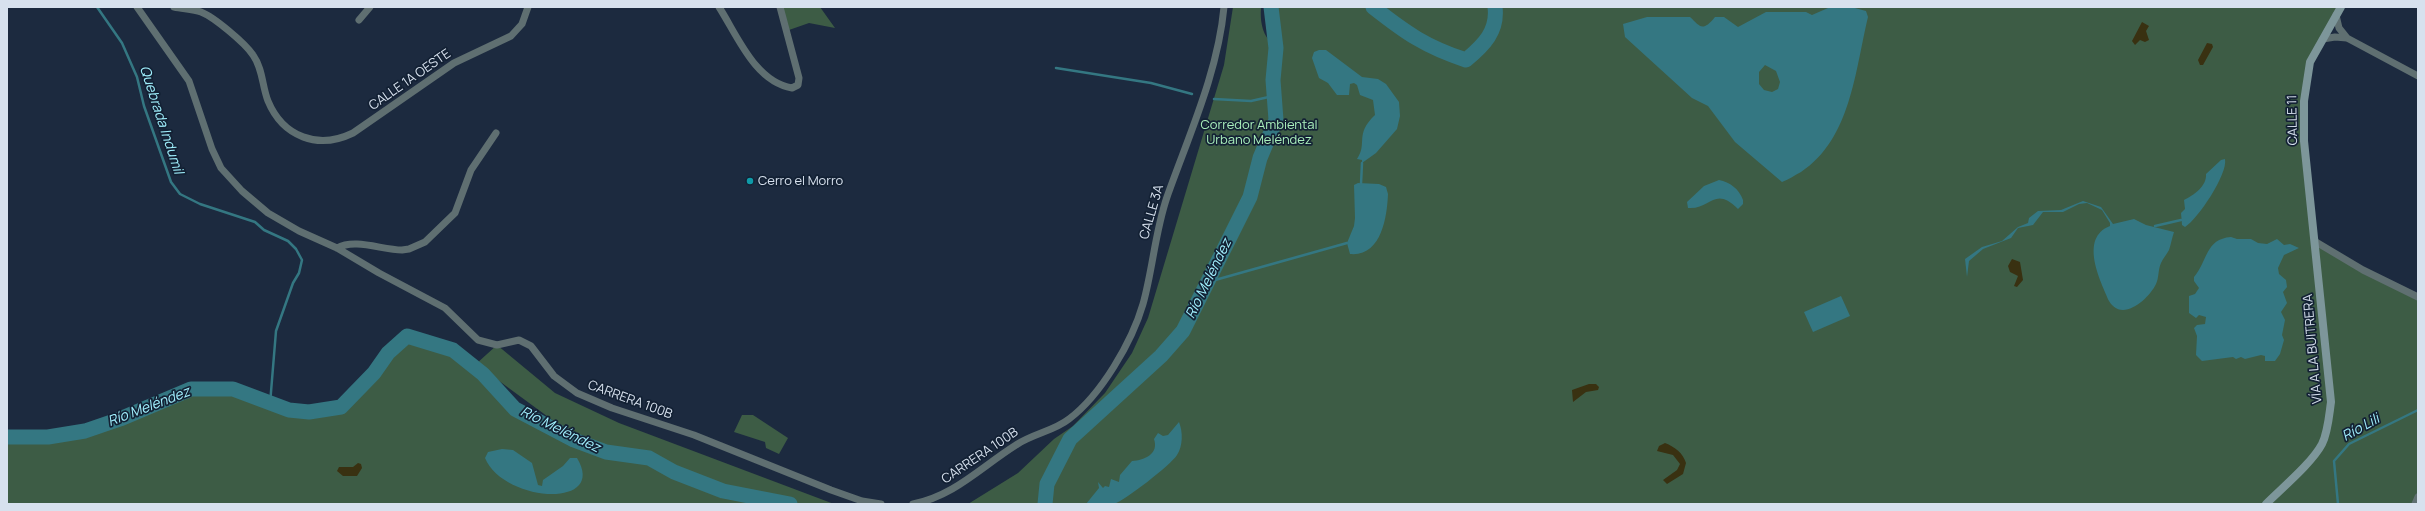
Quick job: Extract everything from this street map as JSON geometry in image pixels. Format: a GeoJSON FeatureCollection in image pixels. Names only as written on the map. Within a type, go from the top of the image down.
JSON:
{"type":"FeatureCollection","features":[{"type":"Feature","properties":{"kind":"street","name":"CARRERA 100B"},"geometry":{"type":"LineString","coordinates":[[137,7],[190,81],[212,150],[229,177],[256,204],[268,213],[294,229],[337,248],[379,273],[444,308],[478,340],[497,345],[519,340],[531,346],[554,376],[577,393],[612,408],[694,435],[831,490],[862,501],[881,504]]}},
{"type":"Feature","properties":{"kind":"street","name":"CALLE 1A OESTE"},"geometry":{"type":"LineString","coordinates":[[174,7],[206,14],[247,47],[259,65],[271,108],[284,127],[307,140],[320,142],[339,139],[353,134],[454,63],[511,36],[522,24],[528,7]]}},
{"type":"Feature","properties":{"kind":"street"},"geometry":{"type":"LineString","coordinates":[[359,20],[370,7]]}},
{"type":"Feature","properties":{"kind":"street"},"geometry":{"type":"LineString","coordinates":[[719,7],[752,60],[762,72],[785,87],[792,88],[798,85],[799,78],[780,7]]}},
{"type":"Feature","properties":{"kind":"street","name":"CALLE 3A"},"geometry":{"type":"LineString","coordinates":[[1079,411],[1115,366],[1143,304],[1163,209],[1221,37],[1224,7]]}},
{"type":"Feature","properties":{"kind":"street","name":"CALLE 11"},"geometry":{"type":"LineString","coordinates":[[2316,242],[2304,141],[2304,101],[2310,62],[2341,7]]}},
{"type":"Feature","properties":{"kind":"street"},"geometry":{"type":"LineString","coordinates":[[2336,15],[2339,28],[2347,38]]}},
{"type":"Feature","properties":{"kind":"street"},"geometry":{"type":"LineString","coordinates":[[2323,39],[2335,36],[2347,38],[2418,76]]}},
{"type":"Feature","properties":{"kind":"street"},"geometry":{"type":"LineString","coordinates":[[337,248],[353,244],[402,250],[409,249],[425,242],[455,213],[471,170],[496,133]]}},
{"type":"Feature","properties":{"kind":"street"},"geometry":{"type":"LineString","coordinates":[[2316,242],[2363,270],[2418,297]]}},
{"type":"Feature","properties":{"kind":"street","name":"VÍA A LA BUITRERA"},"geometry":{"type":"LineString","coordinates":[[2266,504],[2316,452],[2325,437],[2331,402],[2316,242]]}},
{"type":"Feature","properties":{"kind":"street","name":"CARRERA 100B"},"geometry":{"type":"LineString","coordinates":[[913,504],[932,500],[953,490],[1016,445],[1068,421],[1079,411]]}},
{"type":"Feature","properties":{"kind":"street"},"geometry":{"type":"LineString","coordinates":[[2415,504],[2418,497]]}},
{"type":"Feature","properties":{"kind":"green space"},"geometry":{"type":"Polygon","coordinates":[[[782,7],[820,7],[835,28],[809,23],[789,30],[782,7]]]}},
{"type":"Feature","properties":{"kind":"green space","name":"Corredor Ambiental Urbano Meléndez"},"geometry":{"type":"Polygon","coordinates":[[[1233,7],[1261,7],[1263,28],[1267,38],[1275,45],[1271,7],[2341,7],[2310,62],[2304,101],[2316,242],[2418,297],[2418,497],[2415,504],[968,504],[1018,473],[1054,439],[1073,426],[1105,393],[1132,353],[1148,318],[1224,65],[1233,7]]]}},
{"type":"Feature","properties":{"kind":"green space"},"geometry":{"type":"Polygon","coordinates":[[[407,336],[453,350],[483,374],[515,409],[547,427],[585,444],[476,364],[497,345],[555,393],[619,423],[834,504],[7,504],[7,437],[48,437],[85,431],[120,419],[191,389],[233,389],[289,410],[309,412],[341,407],[374,373],[388,353],[407,336]]]}},
{"type":"Feature","properties":{"kind":"green space"},"geometry":{"type":"Polygon","coordinates":[[[742,415],[753,415],[788,438],[779,454],[766,448],[765,442],[734,432],[742,415]]]}},
{"type":"Feature","properties":{"kind":"sand"},"geometry":{"type":"Polygon","coordinates":[[[2142,22],[2149,26],[2146,31],[2149,40],[2145,42],[2140,40],[2135,45],[2132,41],[2142,22]]]}},
{"type":"Feature","properties":{"kind":"sand"},"geometry":{"type":"Polygon","coordinates":[[[2207,43],[2212,44],[2213,47],[2203,65],[2200,65],[2198,60],[2207,43]]]}},
{"type":"Feature","properties":{"kind":"sand"},"geometry":{"type":"Polygon","coordinates":[[[2012,259],[2020,262],[2023,280],[2017,287],[2014,286],[2018,276],[2010,272],[2008,266],[2012,259]]]}},
{"type":"Feature","properties":{"kind":"sand"},"geometry":{"type":"Polygon","coordinates":[[[1589,384],[1596,384],[1599,387],[1598,390],[1586,392],[1573,402],[1572,390],[1589,384]]]}},
{"type":"Feature","properties":{"kind":"sand"},"geometry":{"type":"Polygon","coordinates":[[[1665,443],[1678,451],[1683,456],[1686,463],[1683,474],[1667,484],[1663,480],[1677,470],[1680,464],[1673,455],[1657,451],[1659,446],[1665,443]]]}},
{"type":"Feature","properties":{"kind":"sand"},"geometry":{"type":"Polygon","coordinates":[[[358,463],[361,464],[362,468],[357,476],[343,476],[337,471],[339,467],[353,467],[358,463]]]}},
{"type":"Feature","properties":{"kind":"shaded area"},"geometry":{"type":"Polygon","coordinates":[[[1851,7],[1866,11],[1868,17],[1854,81],[1841,123],[1831,141],[1818,158],[1801,172],[1782,182],[1735,142],[1708,106],[1692,98],[1625,37],[1623,24],[1647,17],[1690,17],[1699,25],[1704,26],[1711,22],[1715,17],[1724,17],[1738,27],[1766,12],[1806,12],[1812,15],[1828,8],[1851,7]],[[1765,65],[1759,72],[1759,84],[1764,90],[1772,92],[1778,89],[1780,82],[1776,71],[1765,65]]]}},
{"type":"Feature","properties":{"kind":"shaded area"},"geometry":{"type":"Polygon","coordinates":[[[1326,50],[1362,77],[1378,79],[1386,84],[1399,102],[1400,116],[1397,129],[1376,153],[1362,163],[1362,160],[1357,159],[1362,148],[1363,133],[1365,128],[1375,115],[1373,100],[1360,95],[1357,85],[1354,83],[1350,84],[1349,95],[1337,95],[1328,83],[1319,78],[1312,58],[1314,52],[1326,50]]]}},
{"type":"Feature","properties":{"kind":"shaded area"},"geometry":{"type":"Polygon","coordinates":[[[2225,159],[2225,166],[2222,175],[2211,196],[2197,215],[2185,227],[2182,225],[2181,213],[2185,209],[2184,200],[2199,190],[2206,178],[2206,174],[2221,160],[2225,159]]]}},
{"type":"Feature","properties":{"kind":"shaded area"},"geometry":{"type":"Polygon","coordinates":[[[1719,180],[1727,182],[1737,189],[1743,200],[1743,204],[1738,209],[1730,202],[1723,199],[1713,200],[1696,208],[1688,208],[1687,202],[1704,186],[1719,180]]]}},
{"type":"Feature","properties":{"kind":"shaded area"},"geometry":{"type":"Polygon","coordinates":[[[1358,183],[1379,184],[1386,187],[1388,194],[1386,214],[1384,224],[1375,243],[1369,249],[1360,253],[1350,254],[1347,243],[1354,226],[1354,185],[1358,183]]]}},
{"type":"Feature","properties":{"kind":"shaded area"},"geometry":{"type":"Polygon","coordinates":[[[2083,201],[2101,207],[2113,224],[2134,219],[2146,225],[2174,232],[2169,250],[2160,265],[2158,279],[2153,290],[2135,306],[2121,310],[2114,307],[2109,301],[2097,271],[2094,260],[2094,249],[2096,240],[2101,232],[2110,226],[2110,223],[2102,210],[2087,203],[2079,204],[2063,212],[2043,212],[2033,225],[2018,228],[2011,238],[1983,249],[1969,261],[1967,277],[1965,259],[1982,247],[2002,241],[2018,227],[2028,223],[2029,218],[2038,211],[2061,210],[2083,201]]]}},
{"type":"Feature","properties":{"kind":"shaded area"},"geometry":{"type":"Polygon","coordinates":[[[2231,237],[2237,239],[2251,239],[2258,243],[2267,244],[2277,239],[2284,245],[2290,244],[2299,248],[2284,255],[2278,268],[2279,274],[2286,280],[2287,287],[2283,292],[2287,303],[2281,312],[2285,320],[2282,335],[2284,340],[2280,354],[2275,361],[2265,361],[2265,356],[2261,355],[2245,359],[2241,357],[2236,359],[2233,357],[2202,361],[2196,355],[2197,336],[2194,328],[2197,325],[2205,324],[2206,317],[2199,315],[2196,318],[2189,313],[2189,296],[2195,294],[2199,288],[2194,281],[2194,277],[2199,271],[2212,246],[2216,242],[2231,237]]]}},
{"type":"Feature","properties":{"kind":"shaded area"},"geometry":{"type":"Polygon","coordinates":[[[1841,296],[1850,316],[1813,332],[1804,312],[1841,296]]]}},
{"type":"Feature","properties":{"kind":"shaded area"},"geometry":{"type":"Polygon","coordinates":[[[1179,422],[1182,434],[1181,443],[1179,451],[1173,460],[1137,490],[1114,504],[1086,504],[1099,488],[1098,482],[1103,488],[1105,486],[1109,487],[1111,479],[1119,482],[1120,475],[1132,461],[1146,458],[1153,452],[1155,444],[1154,439],[1158,433],[1163,436],[1168,435],[1179,422]]]}},
{"type":"Feature","properties":{"kind":"shaded area"},"geometry":{"type":"Polygon","coordinates":[[[502,449],[513,450],[532,463],[538,485],[542,486],[543,480],[563,466],[570,458],[577,458],[583,474],[578,486],[567,492],[550,494],[531,491],[512,484],[496,473],[485,458],[488,452],[502,449]]]}},
{"type":"Feature","properties":{"kind":"waterway","name":"Quebrada Indumil"},"geometry":{"type":"LineString","coordinates":[[97,7],[122,43],[137,77],[144,106],[171,182],[180,194],[200,204],[255,222],[264,230],[288,241],[296,249],[302,260],[299,273],[293,283],[276,331],[270,404]]}},
{"type":"Feature","properties":{"kind":"waterway","name":"Río Meléndez"},"geometry":{"type":"LineString","coordinates":[[1045,504],[1047,484],[1070,439],[1161,356],[1183,331],[1250,197],[1260,158],[1276,120],[1273,80],[1276,48],[1271,7]]}},
{"type":"Feature","properties":{"kind":"waterway","name":"Río Meléndez"},"geometry":{"type":"LineString","coordinates":[[1373,7],[1417,38],[1439,50],[1466,60],[1479,49],[1492,30],[1495,7]]}},
{"type":"Feature","properties":{"kind":"waterway"},"geometry":{"type":"LineString","coordinates":[[1056,68],[1151,83],[1192,94]]}},
{"type":"Feature","properties":{"kind":"waterway"},"geometry":{"type":"LineString","coordinates":[[1214,99],[1251,101],[1273,96]]}},
{"type":"Feature","properties":{"kind":"waterway"},"geometry":{"type":"LineString","coordinates":[[1361,184],[1362,163]]}},
{"type":"Feature","properties":{"kind":"waterway"},"geometry":{"type":"LineString","coordinates":[[2155,226],[2181,220]]}},
{"type":"Feature","properties":{"kind":"waterway"},"geometry":{"type":"LineString","coordinates":[[1208,282],[1347,243]]}},
{"type":"Feature","properties":{"kind":"waterway","name":"Río Meléndez"},"geometry":{"type":"LineString","coordinates":[[7,437],[48,437],[85,431],[120,419],[191,389],[233,389],[289,410],[309,412],[341,407],[374,373],[388,353],[407,336],[453,350],[483,374],[515,409],[574,440],[606,452],[649,458],[674,472],[723,491],[790,504]]}},
{"type":"Feature","properties":{"kind":"waterway","name":"Río Lili"},"geometry":{"type":"LineString","coordinates":[[2338,504],[2334,461],[2349,444],[2418,410]]}},
{"type":"Feature","properties":{"kind":"place","name":"Cerro el Morro"},"geometry":{"type":"Point","coordinates":[750,181]}}]}
